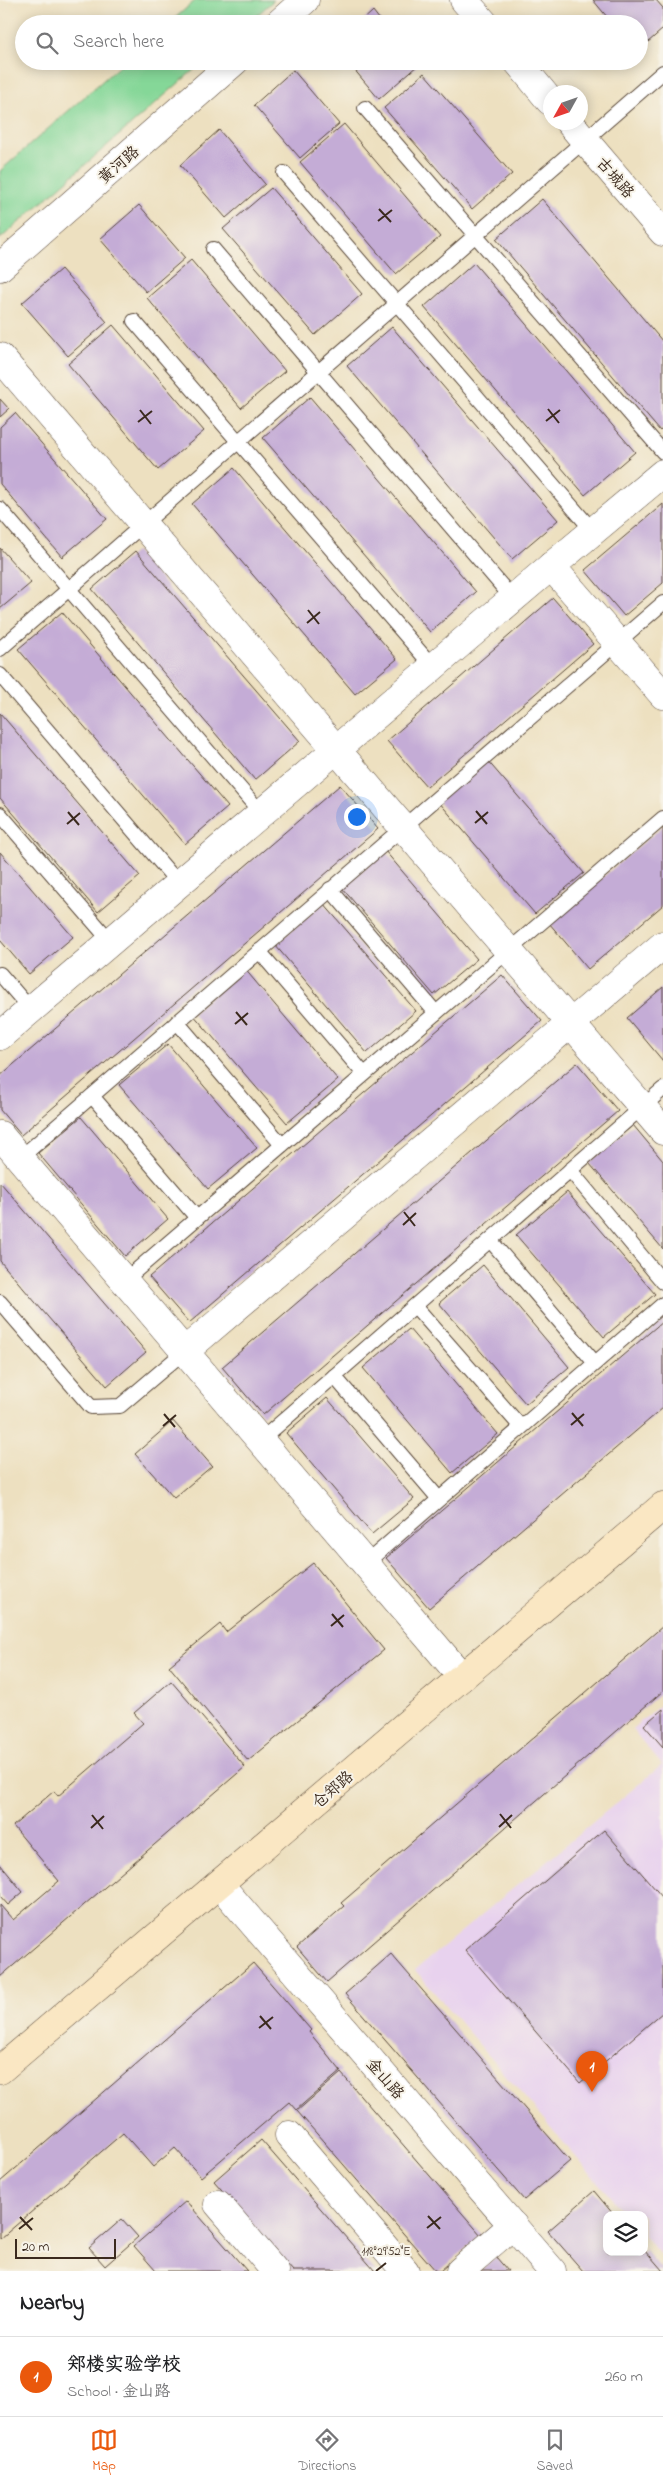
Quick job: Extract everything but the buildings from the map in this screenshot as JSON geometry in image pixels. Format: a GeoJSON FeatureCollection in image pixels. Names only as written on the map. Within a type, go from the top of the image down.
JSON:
{"type":"FeatureCollection","features":[{"type":"Feature","properties":{"kind":"main road","name":"仓郑路"},"geometry":{"type":"LineString","coordinates":[[0,2070],[220,1886],[663,1506]]}},
{"type":"Feature","properties":{"kind":"street"},"geometry":{"type":"LineString","coordinates":[[288,15],[305,0]]}},
{"type":"Feature","properties":{"kind":"street"},"geometry":{"type":"LineString","coordinates":[[464,0],[477,15]]}},
{"type":"Feature","properties":{"kind":"street","name":"黄河路"},"geometry":{"type":"LineString","coordinates":[[0,267],[225,70]]}},
{"type":"Feature","properties":{"kind":"street"},"geometry":{"type":"LineString","coordinates":[[524,70],[543,93]]}},
{"type":"Feature","properties":{"kind":"street","name":"古城路"},"geometry":{"type":"LineString","coordinates":[[576,131],[663,232]]}},
{"type":"Feature","properties":{"kind":"street"},"geometry":{"type":"LineString","coordinates":[[0,357],[336,752],[663,1131]]}},
{"type":"Feature","properties":{"kind":"street"},"geometry":{"type":"LineString","coordinates":[[0,1036],[336,752],[551,566],[663,473]]}},
{"type":"Feature","properties":{"kind":"street"},"geometry":{"type":"LineString","coordinates":[[551,566],[663,695]]}},
{"type":"Feature","properties":{"kind":"street"},"geometry":{"type":"LineString","coordinates":[[186,1350],[663,944]]}},
{"type":"Feature","properties":{"kind":"street"},"geometry":{"type":"LineString","coordinates":[[0,1135],[186,1350],[462,1678]]}},
{"type":"Feature","properties":{"kind":"street","name":"金山路"},"geometry":{"type":"LineString","coordinates":[[220,1886],[552,2271]]}},
{"type":"Feature","properties":{"kind":"street"},"geometry":{"type":"LineString","coordinates":[[289,2135],[404,2271]]}},
{"type":"Feature","properties":{"kind":"street"},"geometry":{"type":"LineString","coordinates":[[218,2204],[275,2271]]}},
{"type":"Feature","properties":{"kind":"street"},"geometry":{"type":"LineString","coordinates":[[460,2271],[513,2225]]}},
{"type":"Feature","properties":{"kind":"lane"},"geometry":{"type":"LineString","coordinates":[[0,649],[475,235],[576,131],[663,72]]}},
{"type":"Feature","properties":{"kind":"lane"},"geometry":{"type":"LineString","coordinates":[[365,108],[663,452]]}},
{"type":"Feature","properties":{"kind":"lane"},"geometry":{"type":"LineString","coordinates":[[284,173],[593,531]]}},
{"type":"Feature","properties":{"kind":"lane"},"geometry":{"type":"LineString","coordinates":[[213,248],[513,599]]}},
{"type":"Feature","properties":{"kind":"lane"},"geometry":{"type":"LineString","coordinates":[[134,321],[433,667]]}},
{"type":"Feature","properties":{"kind":"lane"},"geometry":{"type":"LineString","coordinates":[[0,510],[262,814]]}},
{"type":"Feature","properties":{"kind":"lane"},"geometry":{"type":"LineString","coordinates":[[20,1158],[663,603]]}},
{"type":"Feature","properties":{"kind":"lane"},"geometry":{"type":"LineString","coordinates":[[0,675],[179,884]]}},
{"type":"Feature","properties":{"kind":"lane"},"geometry":{"type":"LineString","coordinates":[[0,814],[111,942]]}},
{"type":"Feature","properties":{"kind":"lane"},"geometry":{"type":"LineString","coordinates":[[125,1280],[663,818]]}},
{"type":"Feature","properties":{"kind":"lane"},"geometry":{"type":"LineString","coordinates":[[330,890],[436,1013]]}},
{"type":"Feature","properties":{"kind":"lane"},"geometry":{"type":"LineString","coordinates":[[259,952],[364,1074]]}},
{"type":"Feature","properties":{"kind":"lane"},"geometry":{"type":"LineString","coordinates":[[0,974],[31,1010]]}},
{"type":"Feature","properties":{"kind":"lane"},"geometry":{"type":"LineString","coordinates":[[177,1022],[282,1145]]}},
{"type":"Feature","properties":{"kind":"lane"},"geometry":{"type":"LineString","coordinates":[[261,1440],[663,1089]]}},
{"type":"Feature","properties":{"kind":"lane"},"geometry":{"type":"LineString","coordinates":[[92,1096],[197,1218]]}},
{"type":"Feature","properties":{"kind":"lane"},"geometry":{"type":"LineString","coordinates":[[570,1170],[663,1282]]}},
{"type":"Feature","properties":{"kind":"lane"},"geometry":{"type":"LineString","coordinates":[[490,1240],[595,1363]]}},
{"type":"Feature","properties":{"kind":"lane"},"geometry":{"type":"LineString","coordinates":[[0,1302],[91,1407],[120,1406],[186,1350]]}},
{"type":"Feature","properties":{"kind":"lane"},"geometry":{"type":"LineString","coordinates":[[366,1563],[663,1304]]}},
{"type":"Feature","properties":{"kind":"lane"},"geometry":{"type":"LineString","coordinates":[[415,1306],[521,1427]]}},
{"type":"Feature","properties":{"kind":"lane"},"geometry":{"type":"LineString","coordinates":[[334,1376],[439,1499]]}},
{"type":"Feature","properties":{"kind":"shaded area"},"geometry":{"type":"Polygon","coordinates":[[[663,1703],[663,2258],[648,2241],[648,2211],[623,2211],[415,1970],[662,1765],[632,1729],[663,1703]]]}},
{"type":"Feature","properties":{"kind":"green space"},"geometry":{"type":"Polygon","coordinates":[[[196,0],[274,0],[257,15],[178,15],[196,0]]]}},
{"type":"Feature","properties":{"kind":"green space"},"geometry":{"type":"Polygon","coordinates":[[[115,70],[194,70],[0,239],[0,171],[115,70]]]}},
{"type":"Feature","properties":{"kind":"place","name":"郑楼实验学校"},"geometry":{"type":"Point","coordinates":[592,2092]}}]}
